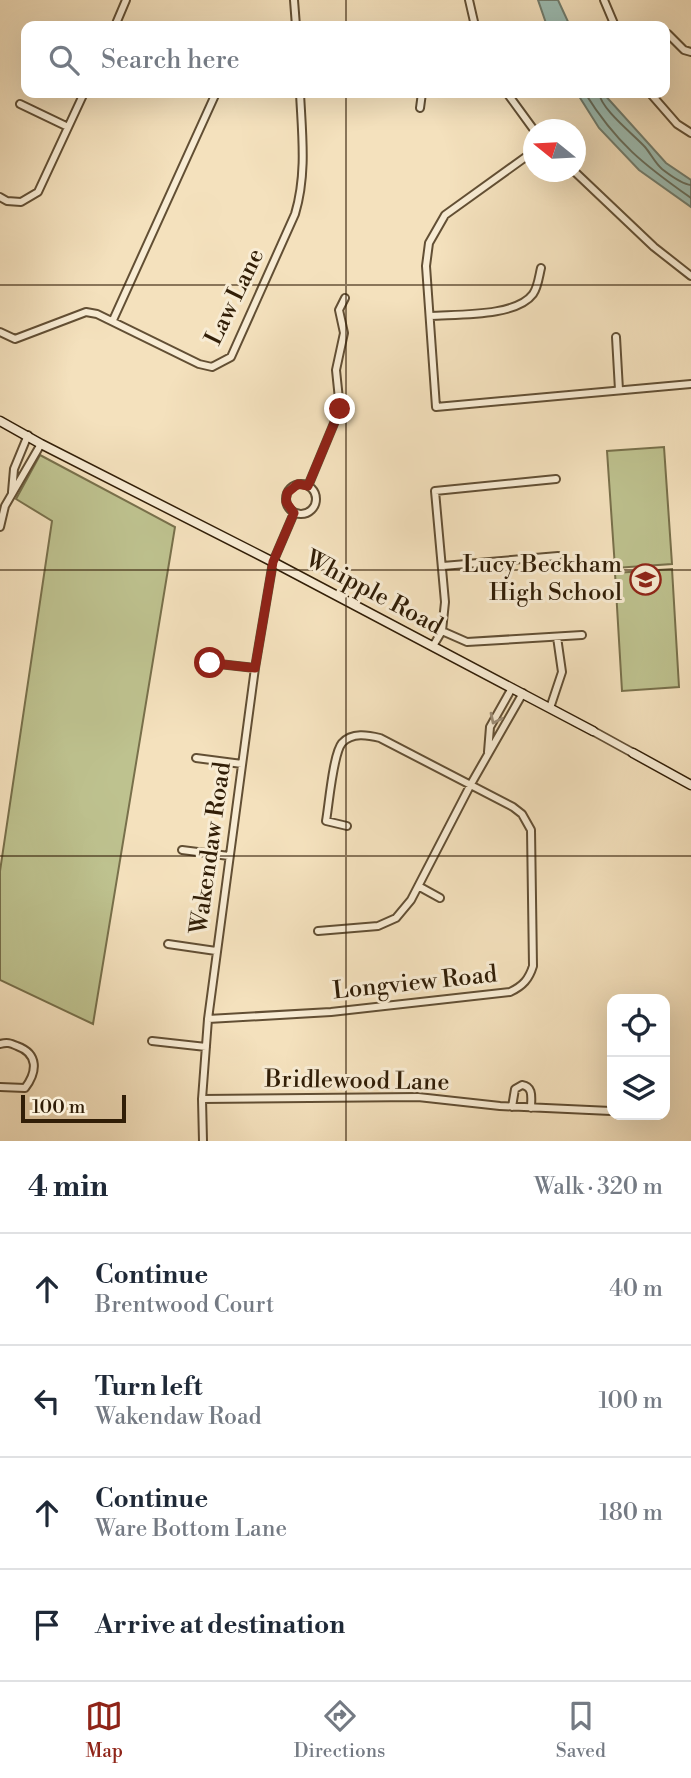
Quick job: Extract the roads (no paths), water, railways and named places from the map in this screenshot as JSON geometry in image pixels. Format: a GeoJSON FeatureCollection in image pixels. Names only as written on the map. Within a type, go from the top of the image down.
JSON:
{"type":"FeatureCollection","features":[{"type":"Feature","properties":{"kind":"main road","name":"Whipple Road"},"geometry":{"type":"LineString","coordinates":[[0,421],[593,732]]}},
{"type":"Feature","properties":{"kind":"main road","name":"Whipple Road"},"geometry":{"type":"LineString","coordinates":[[633,753],[691,785]]}},
{"type":"Feature","properties":{"kind":"street"},"geometry":{"type":"LineString","coordinates":[[117,21],[126,0]]}},
{"type":"Feature","properties":{"kind":"street"},"geometry":{"type":"LineString","coordinates":[[294,0],[296,21]]}},
{"type":"Feature","properties":{"kind":"street"},"geometry":{"type":"LineString","coordinates":[[469,0],[474,21]]}},
{"type":"Feature","properties":{"kind":"street"},"geometry":{"type":"LineString","coordinates":[[604,0],[613,21]]}},
{"type":"Feature","properties":{"kind":"street"},"geometry":{"type":"LineString","coordinates":[[670,36],[684,50],[691,52]]}},
{"type":"Feature","properties":{"kind":"street"},"geometry":{"type":"LineString","coordinates":[[0,197],[6,201],[21,202],[38,192],[82,98]]}},
{"type":"Feature","properties":{"kind":"street"},"geometry":{"type":"LineString","coordinates":[[113,320],[214,98]]}},
{"type":"Feature","properties":{"kind":"street","name":"Law Lane"},"geometry":{"type":"LineString","coordinates":[[0,332],[15,339],[86,312],[113,320],[200,364],[212,367],[231,357],[295,214],[303,190],[300,98]]}},
{"type":"Feature","properties":{"kind":"street"},"geometry":{"type":"LineString","coordinates":[[420,108],[421,98]]}},
{"type":"Feature","properties":{"kind":"street"},"geometry":{"type":"LineString","coordinates":[[511,98],[526,119]]}},
{"type":"Feature","properties":{"kind":"street"},"geometry":{"type":"LineString","coordinates":[[654,98],[677,124],[691,133]]}},
{"type":"Feature","properties":{"kind":"street"},"geometry":{"type":"LineString","coordinates":[[20,104],[68,127]]}},
{"type":"Feature","properties":{"kind":"street"},"geometry":{"type":"LineString","coordinates":[[523,159],[444,215],[426,254],[436,407],[691,384]]}},
{"type":"Feature","properties":{"kind":"street"},"geometry":{"type":"LineString","coordinates":[[586,182],[654,247],[691,276]]}},
{"type":"Feature","properties":{"kind":"street"},"geometry":{"type":"LineString","coordinates":[[429,316],[512,309],[527,302],[536,291],[541,268]]}},
{"type":"Feature","properties":{"kind":"street"},"geometry":{"type":"LineString","coordinates":[[308,486],[340,409],[336,370],[344,333],[339,310],[345,298]]}},
{"type":"Feature","properties":{"kind":"street"},"geometry":{"type":"LineString","coordinates":[[616,337],[619,390]]}},
{"type":"Feature","properties":{"kind":"street"},"geometry":{"type":"LineString","coordinates":[[12,494],[14,469],[28,435]]}},
{"type":"Feature","properties":{"kind":"street"},"geometry":{"type":"LineString","coordinates":[[0,527],[5,506],[41,444]]}},
{"type":"Feature","properties":{"kind":"street"},"geometry":{"type":"LineString","coordinates":[[433,646],[442,631],[445,614],[435,491],[556,479]]}},
{"type":"Feature","properties":{"kind":"street"},"geometry":{"type":"LineString","coordinates":[[298,484],[308,486],[316,498],[313,508],[305,514],[294,513],[286,502],[287,493],[298,484]]}},
{"type":"Feature","properties":{"kind":"street","name":"Wakendaw Road"},"geometry":{"type":"LineString","coordinates":[[203,1141],[202,1098],[208,1020],[255,668],[273,562],[294,513]]}},
{"type":"Feature","properties":{"kind":"street"},"geometry":{"type":"LineString","coordinates":[[443,566],[558,556]]}},
{"type":"Feature","properties":{"kind":"street"},"geometry":{"type":"LineString","coordinates":[[442,631],[467,642],[582,635]]}},
{"type":"Feature","properties":{"kind":"street"},"geometry":{"type":"LineString","coordinates":[[550,708],[562,672],[557,637]]}},
{"type":"Feature","properties":{"kind":"street"},"geometry":{"type":"LineString","coordinates":[[210,663],[255,668]]}},
{"type":"Feature","properties":{"kind":"street"},"geometry":{"type":"LineString","coordinates":[[488,754],[491,727],[512,688]]}},
{"type":"Feature","properties":{"kind":"street"},"geometry":{"type":"LineString","coordinates":[[318,931],[378,926],[396,918],[411,901],[471,784],[523,693]]}},
{"type":"Feature","properties":{"kind":"street","name":"Whipple Road"},"geometry":{"type":"LineString","coordinates":[[593,732],[633,753]]}},
{"type":"Feature","properties":{"kind":"street","name":"Longview Road"},"geometry":{"type":"LineString","coordinates":[[208,1020],[331,1012],[510,992],[519,988],[531,975],[531,830],[522,814],[471,784],[380,738],[366,734],[343,742],[337,755],[326,821],[347,826]]}},
{"type":"Feature","properties":{"kind":"street"},"geometry":{"type":"LineString","coordinates":[[196,758],[242,764]]}},
{"type":"Feature","properties":{"kind":"street"},"geometry":{"type":"LineString","coordinates":[[182,850],[229,856]]}},
{"type":"Feature","properties":{"kind":"street"},"geometry":{"type":"LineString","coordinates":[[420,887],[440,898]]}},
{"type":"Feature","properties":{"kind":"street"},"geometry":{"type":"LineString","coordinates":[[168,944],[216,951]]}},
{"type":"Feature","properties":{"kind":"street"},"geometry":{"type":"LineString","coordinates":[[152,1041],[206,1047]]}},
{"type":"Feature","properties":{"kind":"street"},"geometry":{"type":"LineString","coordinates":[[0,1044],[6,1042],[23,1048],[32,1054],[36,1066],[33,1077],[25,1088],[0,1087]]}},
{"type":"Feature","properties":{"kind":"street"},"geometry":{"type":"LineString","coordinates":[[512,1107],[515,1089],[522,1084],[530,1088],[531,1108]]}},
{"type":"Feature","properties":{"kind":"street","name":"Bridlewood Lane"},"geometry":{"type":"LineString","coordinates":[[202,1098],[418,1097],[512,1107],[607,1111]]}},
{"type":"Feature","properties":{"kind":"water"},"geometry":{"type":"Polygon","coordinates":[[[538,0],[558,0],[568,21],[545,21],[538,0]]]}},
{"type":"Feature","properties":{"kind":"water"},"geometry":{"type":"Polygon","coordinates":[[[580,98],[608,98],[666,163],[691,180],[691,207],[639,170],[599,128],[580,98]]]}},
{"type":"Feature","properties":{"kind":"place","name":"Lucy Beckham High School"},"geometry":{"type":"Point","coordinates":[645,579]}}]}
